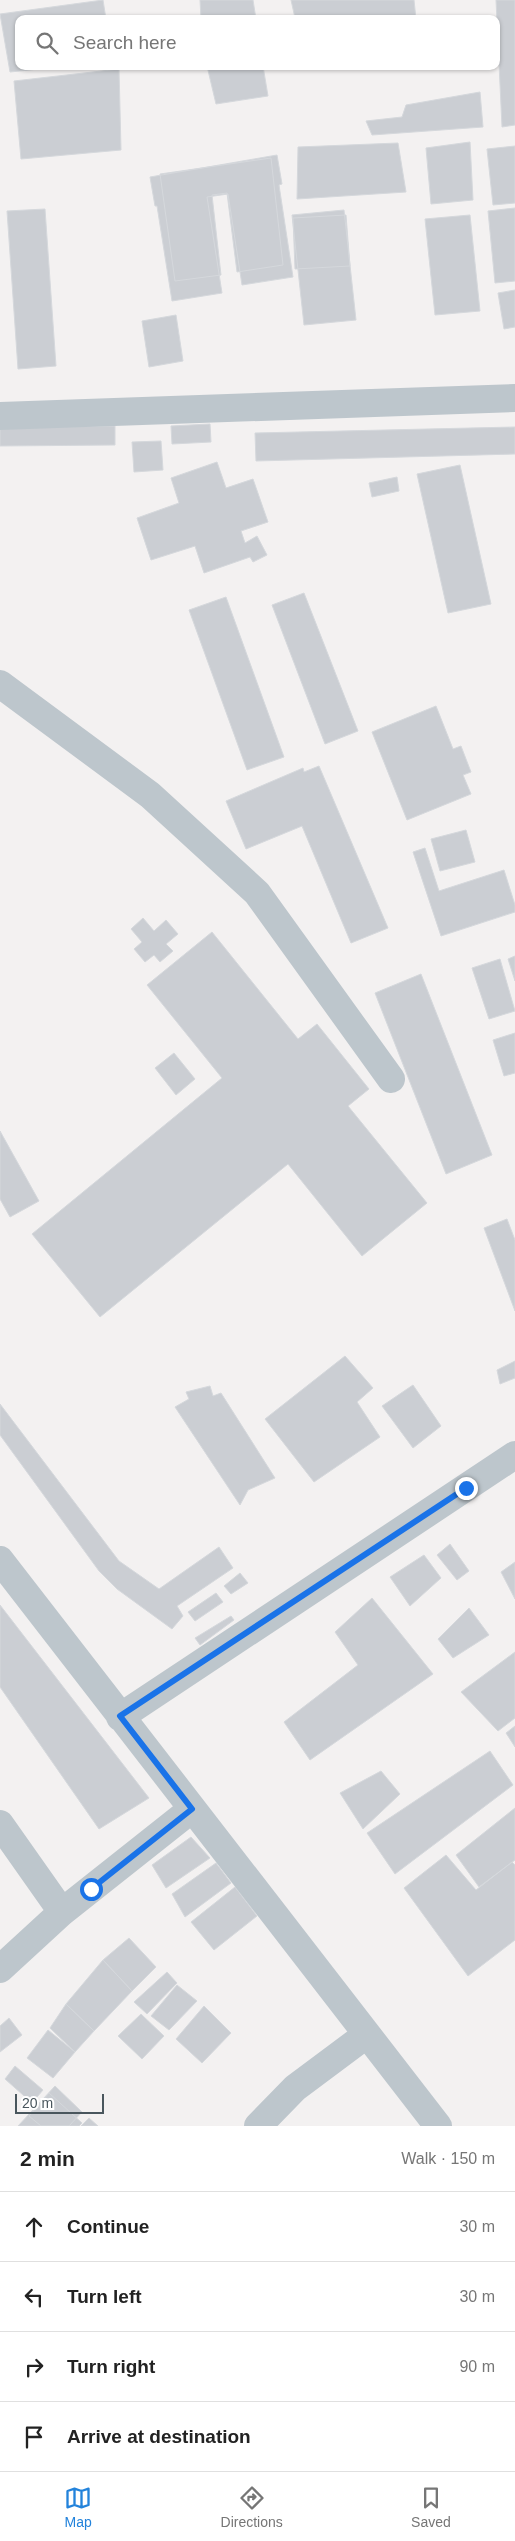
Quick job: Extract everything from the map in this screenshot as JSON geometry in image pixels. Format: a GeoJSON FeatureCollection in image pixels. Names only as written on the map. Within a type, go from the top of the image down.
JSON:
{"type":"FeatureCollection","features":[{"type":"Feature","properties":{"kind":"street"},"geometry":{"type":"LineString","coordinates":[[0,416],[515,398]]}},
{"type":"Feature","properties":{"kind":"street"},"geometry":{"type":"LineString","coordinates":[[0,684],[150,795],[257,894],[392,1079]]}},
{"type":"Feature","properties":{"kind":"street"},"geometry":{"type":"LineString","coordinates":[[120,1716],[515,1455]]}},
{"type":"Feature","properties":{"kind":"street"},"geometry":{"type":"LineString","coordinates":[[0,1560],[438,2126]]}},
{"type":"Feature","properties":{"kind":"street"},"geometry":{"type":"LineString","coordinates":[[0,1969],[62,1912],[192,1809]]}},
{"type":"Feature","properties":{"kind":"street"},"geometry":{"type":"LineString","coordinates":[[0,1824],[62,1912]]}},
{"type":"Feature","properties":{"kind":"street"},"geometry":{"type":"LineString","coordinates":[[258,2126],[295,2088],[366,2035]]}},
{"type":"Feature","properties":{"kind":"building"},"geometry":{"type":"Polygon","coordinates":[[[103,0],[105,15],[15,15],[15,70],[29,70],[10,72],[0,14],[103,0]]]}},
{"type":"Feature","properties":{"kind":"building"},"geometry":{"type":"Polygon","coordinates":[[[200,0],[253,0],[255,15],[201,15],[200,0]]]}},
{"type":"Feature","properties":{"kind":"building"},"geometry":{"type":"Polygon","coordinates":[[[291,0],[414,0],[416,15],[294,15],[291,0]]]}},
{"type":"Feature","properties":{"kind":"building"},"geometry":{"type":"Polygon","coordinates":[[[496,0],[515,0],[515,125],[502,127],[499,70],[500,15],[497,15],[496,0]]]}},
{"type":"Feature","properties":{"kind":"building"},"geometry":{"type":"Polygon","coordinates":[[[119,70],[121,150],[21,159],[14,81],[119,70]]]}},
{"type":"Feature","properties":{"kind":"building"},"geometry":{"type":"Polygon","coordinates":[[[208,70],[264,70],[268,96],[216,104],[208,70]]]}},
{"type":"Feature","properties":{"kind":"building"},"geometry":{"type":"Polygon","coordinates":[[[480,92],[483,127],[372,135],[366,121],[402,117],[406,105],[480,92]]]}},
{"type":"Feature","properties":{"kind":"building"},"geometry":{"type":"Polygon","coordinates":[[[470,142],[473,200],[431,204],[426,148],[470,142]]]}},
{"type":"Feature","properties":{"kind":"building"},"geometry":{"type":"Polygon","coordinates":[[[398,143],[406,192],[297,199],[298,147],[398,143]]]}},
{"type":"Feature","properties":{"kind":"building"},"geometry":{"type":"Polygon","coordinates":[[[515,146],[515,203],[493,205],[487,149],[515,146]]]}},
{"type":"Feature","properties":{"kind":"building"},"geometry":{"type":"Polygon","coordinates":[[[277,155],[282,184],[279,185],[293,277],[242,285],[228,194],[207,197],[222,293],[172,301],[157,206],[155,206],[150,177],[277,155]]]}},
{"type":"Feature","properties":{"kind":"building"},"geometry":{"type":"Polygon","coordinates":[[[271,158],[283,265],[237,272],[227,193],[212,195],[221,275],[175,281],[160,174],[271,158]]]}},
{"type":"Feature","properties":{"kind":"building"},"geometry":{"type":"Polygon","coordinates":[[[515,208],[515,281],[495,283],[488,211],[515,208]]]}},
{"type":"Feature","properties":{"kind":"building"},"geometry":{"type":"Polygon","coordinates":[[[45,209],[56,366],[18,369],[7,211],[45,209]]]}},
{"type":"Feature","properties":{"kind":"building"},"geometry":{"type":"Polygon","coordinates":[[[344,210],[356,320],[304,325],[292,215],[344,210]]]}},
{"type":"Feature","properties":{"kind":"building"},"geometry":{"type":"Polygon","coordinates":[[[346,215],[350,266],[295,269],[293,218],[346,215]]]}},
{"type":"Feature","properties":{"kind":"building"},"geometry":{"type":"Polygon","coordinates":[[[470,215],[480,311],[435,315],[425,219],[470,215]]]}},
{"type":"Feature","properties":{"kind":"building"},"geometry":{"type":"Polygon","coordinates":[[[515,290],[515,327],[504,329],[498,293],[515,290]]]}},
{"type":"Feature","properties":{"kind":"building"},"geometry":{"type":"Polygon","coordinates":[[[176,315],[183,361],[149,367],[142,321],[176,315]]]}},
{"type":"Feature","properties":{"kind":"building"},"geometry":{"type":"Polygon","coordinates":[[[210,424],[211,442],[172,444],[171,426],[210,424]]]}},
{"type":"Feature","properties":{"kind":"building"},"geometry":{"type":"Polygon","coordinates":[[[115,426],[115,445],[0,446],[0,427],[115,426]]]}},
{"type":"Feature","properties":{"kind":"building"},"geometry":{"type":"Polygon","coordinates":[[[515,427],[515,454],[256,461],[255,433],[515,427]]]}},
{"type":"Feature","properties":{"kind":"building"},"geometry":{"type":"Polygon","coordinates":[[[161,441],[163,470],[134,472],[132,442],[161,441]]]}},
{"type":"Feature","properties":{"kind":"building"},"geometry":{"type":"Polygon","coordinates":[[[217,462],[226,488],[253,479],[268,522],[241,531],[245,543],[257,536],[267,555],[253,562],[250,557],[204,573],[195,546],[151,560],[137,518],[179,503],[171,478],[217,462]]]}},
{"type":"Feature","properties":{"kind":"building"},"geometry":{"type":"Polygon","coordinates":[[[460,465],[491,604],[448,613],[417,474],[460,465]]]}},
{"type":"Feature","properties":{"kind":"building"},"geometry":{"type":"Polygon","coordinates":[[[397,477],[399,491],[372,497],[369,483],[397,477]]]}},
{"type":"Feature","properties":{"kind":"building"},"geometry":{"type":"Polygon","coordinates":[[[304,593],[358,731],[325,744],[272,605],[304,593]]]}},
{"type":"Feature","properties":{"kind":"building"},"geometry":{"type":"Polygon","coordinates":[[[226,597],[284,757],[247,770],[189,610],[226,597]]]}},
{"type":"Feature","properties":{"kind":"building"},"geometry":{"type":"Polygon","coordinates":[[[436,706],[453,749],[461,746],[471,772],[463,775],[471,794],[407,820],[372,732],[436,706]]]}},
{"type":"Feature","properties":{"kind":"building"},"geometry":{"type":"Polygon","coordinates":[[[319,766],[388,928],[351,943],[302,826],[246,849],[226,801],[303,768],[304,772],[319,766]]]}},
{"type":"Feature","properties":{"kind":"building"},"geometry":{"type":"Polygon","coordinates":[[[466,830],[475,862],[440,871],[431,839],[466,830]]]}},
{"type":"Feature","properties":{"kind":"building"},"geometry":{"type":"Polygon","coordinates":[[[425,848],[439,891],[504,870],[515,905],[515,912],[441,936],[413,852],[425,848]]]}},
{"type":"Feature","properties":{"kind":"building"},"geometry":{"type":"Polygon","coordinates":[[[143,918],[154,931],[166,920],[178,934],[166,944],[173,951],[160,962],[154,955],[145,962],[134,949],[142,942],[131,929],[143,918]]]}},
{"type":"Feature","properties":{"kind":"building"},"geometry":{"type":"Polygon","coordinates":[[[212,932],[298,1039],[317,1024],[369,1089],[348,1106],[427,1203],[362,1256],[288,1164],[100,1317],[32,1234],[222,1078],[147,985],[212,932]]]}},
{"type":"Feature","properties":{"kind":"building"},"geometry":{"type":"Polygon","coordinates":[[[515,956],[515,981],[508,959],[515,956]]]}},
{"type":"Feature","properties":{"kind":"building"},"geometry":{"type":"Polygon","coordinates":[[[500,959],[515,1011],[489,1019],[472,968],[500,959]]]}},
{"type":"Feature","properties":{"kind":"building"},"geometry":{"type":"Polygon","coordinates":[[[421,974],[492,1155],[446,1174],[375,993],[421,974]]]}},
{"type":"Feature","properties":{"kind":"building"},"geometry":{"type":"Polygon","coordinates":[[[515,1033],[515,1073],[504,1076],[493,1040],[515,1033]]]}},
{"type":"Feature","properties":{"kind":"building"},"geometry":{"type":"Polygon","coordinates":[[[174,1053],[195,1079],[176,1095],[155,1068],[174,1053]]]}},
{"type":"Feature","properties":{"kind":"building"},"geometry":{"type":"Polygon","coordinates":[[[0,1131],[39,1201],[10,1217],[0,1199],[0,1131]]]}},
{"type":"Feature","properties":{"kind":"building"},"geometry":{"type":"Polygon","coordinates":[[[507,1219],[515,1240],[515,1311],[484,1228],[507,1219]]]}},
{"type":"Feature","properties":{"kind":"building"},"geometry":{"type":"Polygon","coordinates":[[[345,1356],[373,1388],[357,1402],[380,1437],[314,1482],[265,1419],[345,1356]]]}},
{"type":"Feature","properties":{"kind":"building"},"geometry":{"type":"Polygon","coordinates":[[[515,1361],[515,1378],[500,1384],[497,1370],[515,1361]]]}},
{"type":"Feature","properties":{"kind":"building"},"geometry":{"type":"Polygon","coordinates":[[[413,1385],[441,1426],[413,1448],[382,1406],[413,1385]]]}},
{"type":"Feature","properties":{"kind":"building"},"geometry":{"type":"Polygon","coordinates":[[[210,1386],[213,1396],[221,1393],[275,1478],[248,1490],[240,1505],[175,1407],[189,1399],[186,1392],[210,1386]]]}},
{"type":"Feature","properties":{"kind":"building"},"geometry":{"type":"Polygon","coordinates":[[[0,1404],[119,1561],[159,1589],[219,1547],[233,1568],[177,1606],[183,1616],[172,1629],[117,1589],[99,1571],[0,1435],[0,1404]]]}},
{"type":"Feature","properties":{"kind":"building"},"geometry":{"type":"Polygon","coordinates":[[[450,1544],[469,1571],[457,1580],[437,1555],[450,1544]]]}},
{"type":"Feature","properties":{"kind":"building"},"geometry":{"type":"Polygon","coordinates":[[[424,1555],[441,1578],[410,1606],[390,1577],[424,1555]]]}},
{"type":"Feature","properties":{"kind":"building"},"geometry":{"type":"Polygon","coordinates":[[[515,1562],[515,1599],[501,1572],[515,1562]]]}},
{"type":"Feature","properties":{"kind":"building"},"geometry":{"type":"Polygon","coordinates":[[[240,1573],[248,1583],[231,1594],[224,1586],[240,1573]]]}},
{"type":"Feature","properties":{"kind":"building"},"geometry":{"type":"Polygon","coordinates":[[[216,1593],[223,1602],[195,1621],[188,1612],[216,1593]]]}},
{"type":"Feature","properties":{"kind":"building"},"geometry":{"type":"Polygon","coordinates":[[[372,1598],[433,1674],[310,1760],[284,1722],[358,1665],[335,1632],[372,1598]]]}},
{"type":"Feature","properties":{"kind":"building"},"geometry":{"type":"Polygon","coordinates":[[[0,1605],[149,1798],[99,1829],[0,1687],[0,1605]]]}},
{"type":"Feature","properties":{"kind":"building"},"geometry":{"type":"Polygon","coordinates":[[[469,1608],[489,1635],[453,1658],[438,1639],[469,1608]]]}},
{"type":"Feature","properties":{"kind":"building"},"geometry":{"type":"Polygon","coordinates":[[[231,1616],[234,1620],[200,1645],[195,1638],[231,1616]]]}},
{"type":"Feature","properties":{"kind":"building"},"geometry":{"type":"Polygon","coordinates":[[[515,1652],[515,1718],[498,1731],[461,1692],[515,1652]]]}},
{"type":"Feature","properties":{"kind":"building"},"geometry":{"type":"Polygon","coordinates":[[[515,1726],[515,1747],[506,1733],[515,1726]]]}},
{"type":"Feature","properties":{"kind":"building"},"geometry":{"type":"Polygon","coordinates":[[[490,1751],[513,1785],[395,1874],[367,1833],[490,1751]]]}},
{"type":"Feature","properties":{"kind":"building"},"geometry":{"type":"Polygon","coordinates":[[[381,1771],[400,1794],[363,1829],[340,1793],[381,1771]]]}},
{"type":"Feature","properties":{"kind":"building"},"geometry":{"type":"Polygon","coordinates":[[[515,1808],[515,1860],[479,1887],[456,1855],[515,1808]]]}},
{"type":"Feature","properties":{"kind":"building"},"geometry":{"type":"Polygon","coordinates":[[[191,1837],[210,1858],[166,1888],[152,1865],[191,1837]]]}},
{"type":"Feature","properties":{"kind":"building"},"geometry":{"type":"Polygon","coordinates":[[[446,1855],[476,1890],[512,1862],[515,1865],[515,1940],[468,1976],[404,1888],[446,1855]]]}},
{"type":"Feature","properties":{"kind":"building"},"geometry":{"type":"Polygon","coordinates":[[[216,1863],[231,1883],[185,1917],[172,1894],[216,1863]]]}},
{"type":"Feature","properties":{"kind":"building"},"geometry":{"type":"Polygon","coordinates":[[[235,1887],[257,1916],[214,1950],[191,1922],[235,1887]]]}},
{"type":"Feature","properties":{"kind":"building"},"geometry":{"type":"Polygon","coordinates":[[[129,1938],[156,1967],[132,1991],[103,1960],[129,1938]]]}},
{"type":"Feature","properties":{"kind":"building"},"geometry":{"type":"Polygon","coordinates":[[[103,1960],[132,1991],[94,2031],[66,2004],[103,1960]]]}},
{"type":"Feature","properties":{"kind":"building"},"geometry":{"type":"Polygon","coordinates":[[[167,1972],[177,1983],[147,2014],[134,2002],[167,1972]]]}},
{"type":"Feature","properties":{"kind":"building"},"geometry":{"type":"Polygon","coordinates":[[[177,1985],[197,2001],[169,2030],[151,2016],[177,1985]]]}},
{"type":"Feature","properties":{"kind":"building"},"geometry":{"type":"Polygon","coordinates":[[[66,2004],[94,2031],[75,2052],[50,2028],[66,2004]]]}},
{"type":"Feature","properties":{"kind":"building"},"geometry":{"type":"Polygon","coordinates":[[[204,2006],[231,2033],[202,2063],[176,2039],[204,2006]]]}},
{"type":"Feature","properties":{"kind":"building"},"geometry":{"type":"Polygon","coordinates":[[[141,2014],[164,2036],[142,2059],[118,2036],[141,2014]]]}},
{"type":"Feature","properties":{"kind":"building"},"geometry":{"type":"Polygon","coordinates":[[[9,2018],[22,2035],[0,2052],[0,2026],[9,2018]]]}},
{"type":"Feature","properties":{"kind":"building"},"geometry":{"type":"Polygon","coordinates":[[[48,2030],[75,2052],[53,2078],[27,2058],[48,2030]]]}},
{"type":"Feature","properties":{"kind":"building"},"geometry":{"type":"Polygon","coordinates":[[[15,2066],[43,2090],[32,2103],[5,2079],[15,2066]]]}},
{"type":"Feature","properties":{"kind":"building"},"geometry":{"type":"Polygon","coordinates":[[[55,2086],[82,2112],[69,2126],[18,2126],[55,2086]]]}},
{"type":"Feature","properties":{"kind":"building"},"geometry":{"type":"Polygon","coordinates":[[[49,2093],[82,2123],[79,2126],[41,2126],[29,2116],[49,2093]]]}},
{"type":"Feature","properties":{"kind":"building"},"geometry":{"type":"Polygon","coordinates":[[[89,2118],[98,2126],[81,2126],[89,2118]]]}},
{"type":"Feature","properties":{"kind":"route"},"geometry":{"type":"LineString","coordinates":[[91,1889],[192,1809],[120,1716],[466,1488]]}}]}
